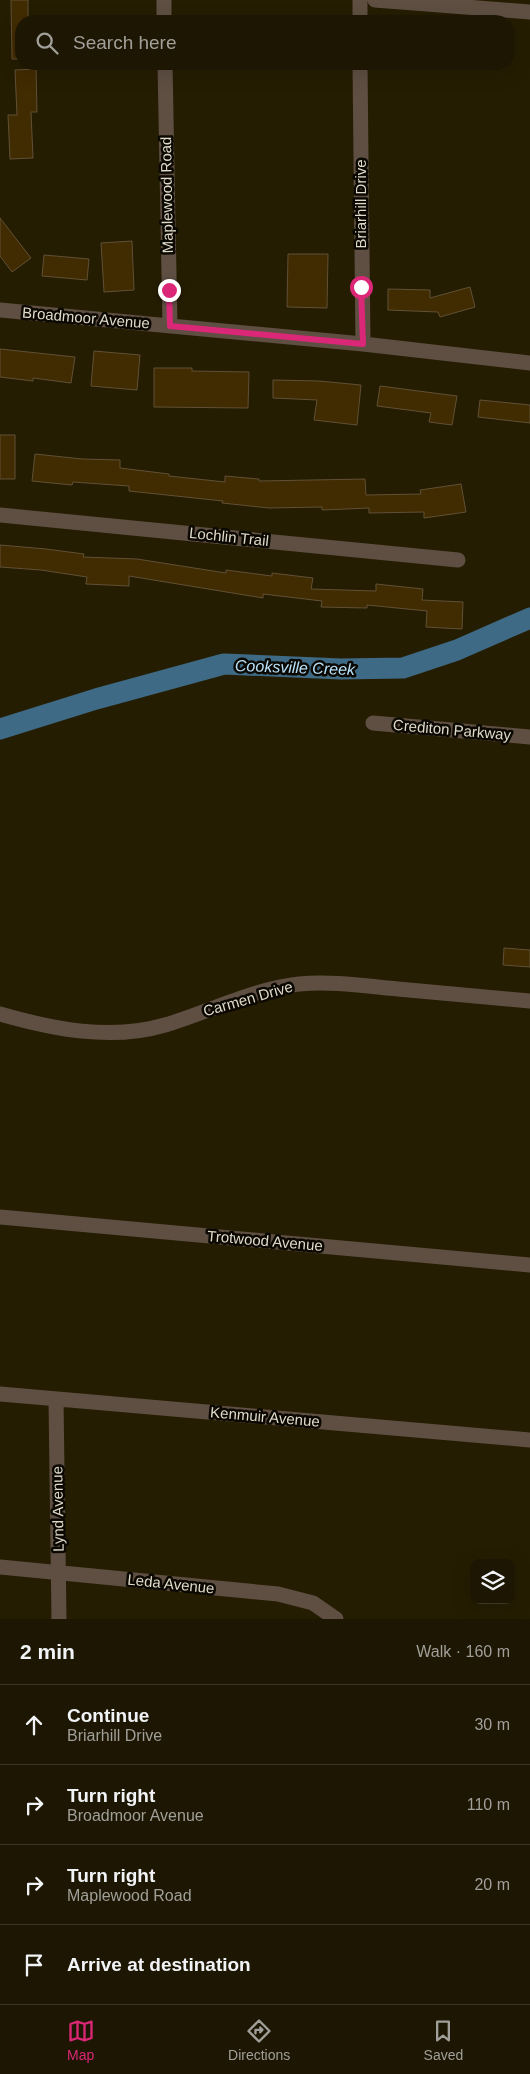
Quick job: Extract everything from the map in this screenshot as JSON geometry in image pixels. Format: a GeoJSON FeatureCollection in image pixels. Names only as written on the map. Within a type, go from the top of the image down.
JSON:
{"type":"FeatureCollection","features":[{"type":"Feature","properties":{"kind":"street"},"geometry":{"type":"LineString","coordinates":[[164,0],[164,15]]}},
{"type":"Feature","properties":{"kind":"street"},"geometry":{"type":"LineString","coordinates":[[360,0],[360,15]]}},
{"type":"Feature","properties":{"kind":"street"},"geometry":{"type":"LineString","coordinates":[[374,0],[530,12]]}},
{"type":"Feature","properties":{"kind":"street","name":"Maplewood Road"},"geometry":{"type":"LineString","coordinates":[[165,70],[170,326]]}},
{"type":"Feature","properties":{"kind":"street","name":"Briarhill Drive"},"geometry":{"type":"LineString","coordinates":[[360,70],[363,344]]}},
{"type":"Feature","properties":{"kind":"street","name":"Broadmoor Avenue"},"geometry":{"type":"LineString","coordinates":[[0,310],[363,344],[530,363]]}},
{"type":"Feature","properties":{"kind":"street","name":"Lochlin Trail"},"geometry":{"type":"LineString","coordinates":[[0,515],[458,560]]}},
{"type":"Feature","properties":{"kind":"street","name":"Crediton Parkway"},"geometry":{"type":"LineString","coordinates":[[373,723],[530,737]]}},
{"type":"Feature","properties":{"kind":"street","name":"Carmen Drive"},"geometry":{"type":"LineString","coordinates":[[0,1014],[83,1031],[132,1032],[164,1025],[260,993],[297,984],[315,983],[351,984],[530,1001]]}},
{"type":"Feature","properties":{"kind":"street","name":"Trotwood Avenue"},"geometry":{"type":"LineString","coordinates":[[0,1217],[530,1265]]}},
{"type":"Feature","properties":{"kind":"street","name":"Kenmuir Avenue"},"geometry":{"type":"LineString","coordinates":[[0,1394],[530,1440]]}},
{"type":"Feature","properties":{"kind":"street","name":"Lynd Avenue"},"geometry":{"type":"LineString","coordinates":[[56,1399],[59,1619]]}},
{"type":"Feature","properties":{"kind":"street","name":"Leda Avenue"},"geometry":{"type":"LineString","coordinates":[[0,1567],[278,1594],[313,1603],[336,1619]]}},
{"type":"Feature","properties":{"kind":"building"},"geometry":{"type":"Polygon","coordinates":[[[11,0],[28,0],[28,15],[15,15],[15,59],[12,59],[11,0]]]}},
{"type":"Feature","properties":{"kind":"building"},"geometry":{"type":"Polygon","coordinates":[[[15,70],[36,70],[37,112],[31,112],[33,158],[10,159],[8,115],[17,115],[15,70]]]}},
{"type":"Feature","properties":{"kind":"building"},"geometry":{"type":"Polygon","coordinates":[[[0,218],[31,258],[12,272],[0,256],[0,218]]]}},
{"type":"Feature","properties":{"kind":"building"},"geometry":{"type":"Polygon","coordinates":[[[132,241],[134,290],[104,292],[101,243],[132,241]]]}},
{"type":"Feature","properties":{"kind":"building"},"geometry":{"type":"Polygon","coordinates":[[[288,254],[328,254],[327,308],[287,307],[288,254]]]}},
{"type":"Feature","properties":{"kind":"building"},"geometry":{"type":"Polygon","coordinates":[[[44,255],[89,259],[87,280],[42,276],[44,255]]]}},
{"type":"Feature","properties":{"kind":"building"},"geometry":{"type":"Polygon","coordinates":[[[470,287],[475,307],[440,317],[438,312],[388,310],[388,289],[430,290],[430,298],[470,287]]]}},
{"type":"Feature","properties":{"kind":"building"},"geometry":{"type":"Polygon","coordinates":[[[0,349],[75,357],[71,383],[33,378],[33,381],[0,377],[0,349]]]}},
{"type":"Feature","properties":{"kind":"building"},"geometry":{"type":"Polygon","coordinates":[[[94,351],[140,355],[137,390],[91,386],[94,351]]]}},
{"type":"Feature","properties":{"kind":"building"},"geometry":{"type":"Polygon","coordinates":[[[154,368],[192,368],[192,371],[249,372],[248,408],[154,407],[154,368]]]}},
{"type":"Feature","properties":{"kind":"building"},"geometry":{"type":"Polygon","coordinates":[[[273,380],[319,381],[361,385],[357,425],[314,420],[317,400],[273,398],[273,380]]]}},
{"type":"Feature","properties":{"kind":"building"},"geometry":{"type":"Polygon","coordinates":[[[380,386],[457,396],[452,425],[429,422],[431,413],[377,406],[380,386]]]}},
{"type":"Feature","properties":{"kind":"building"},"geometry":{"type":"Polygon","coordinates":[[[480,400],[530,405],[530,423],[478,417],[480,400]]]}},
{"type":"Feature","properties":{"kind":"building"},"geometry":{"type":"Polygon","coordinates":[[[0,435],[15,435],[15,479],[0,479],[0,435]]]}},
{"type":"Feature","properties":{"kind":"building"},"geometry":{"type":"Polygon","coordinates":[[[35,454],[82,459],[120,460],[120,468],[225,482],[225,476],[259,479],[259,481],[365,479],[366,495],[421,494],[420,490],[461,484],[466,512],[424,518],[424,512],[369,513],[369,508],[322,510],[322,507],[269,508],[129,491],[129,486],[73,482],[72,485],[32,481],[35,454]]]}},
{"type":"Feature","properties":{"kind":"building"},"geometry":{"type":"Polygon","coordinates":[[[0,545],[84,554],[83,557],[137,559],[226,573],[226,570],[272,576],[272,573],[313,578],[311,589],[376,591],[376,584],[423,589],[422,600],[463,602],[462,629],[426,627],[427,611],[367,605],[367,608],[321,607],[322,601],[263,594],[263,598],[129,576],[129,586],[86,584],[87,577],[41,570],[0,567],[0,545]]]}},
{"type":"Feature","properties":{"kind":"building"},"geometry":{"type":"Polygon","coordinates":[[[504,948],[530,950],[530,967],[503,965],[504,948]]]}},
{"type":"Feature","properties":{"kind":"waterway","name":"Cooksville Creek"},"geometry":{"type":"LineString","coordinates":[[0,729],[96,699],[224,664],[341,669],[403,668],[457,650],[530,618]]}},
{"type":"Feature","properties":{"kind":"route"},"geometry":{"type":"LineString","coordinates":[[169,290],[170,326],[363,344],[361,287]]}}]}
